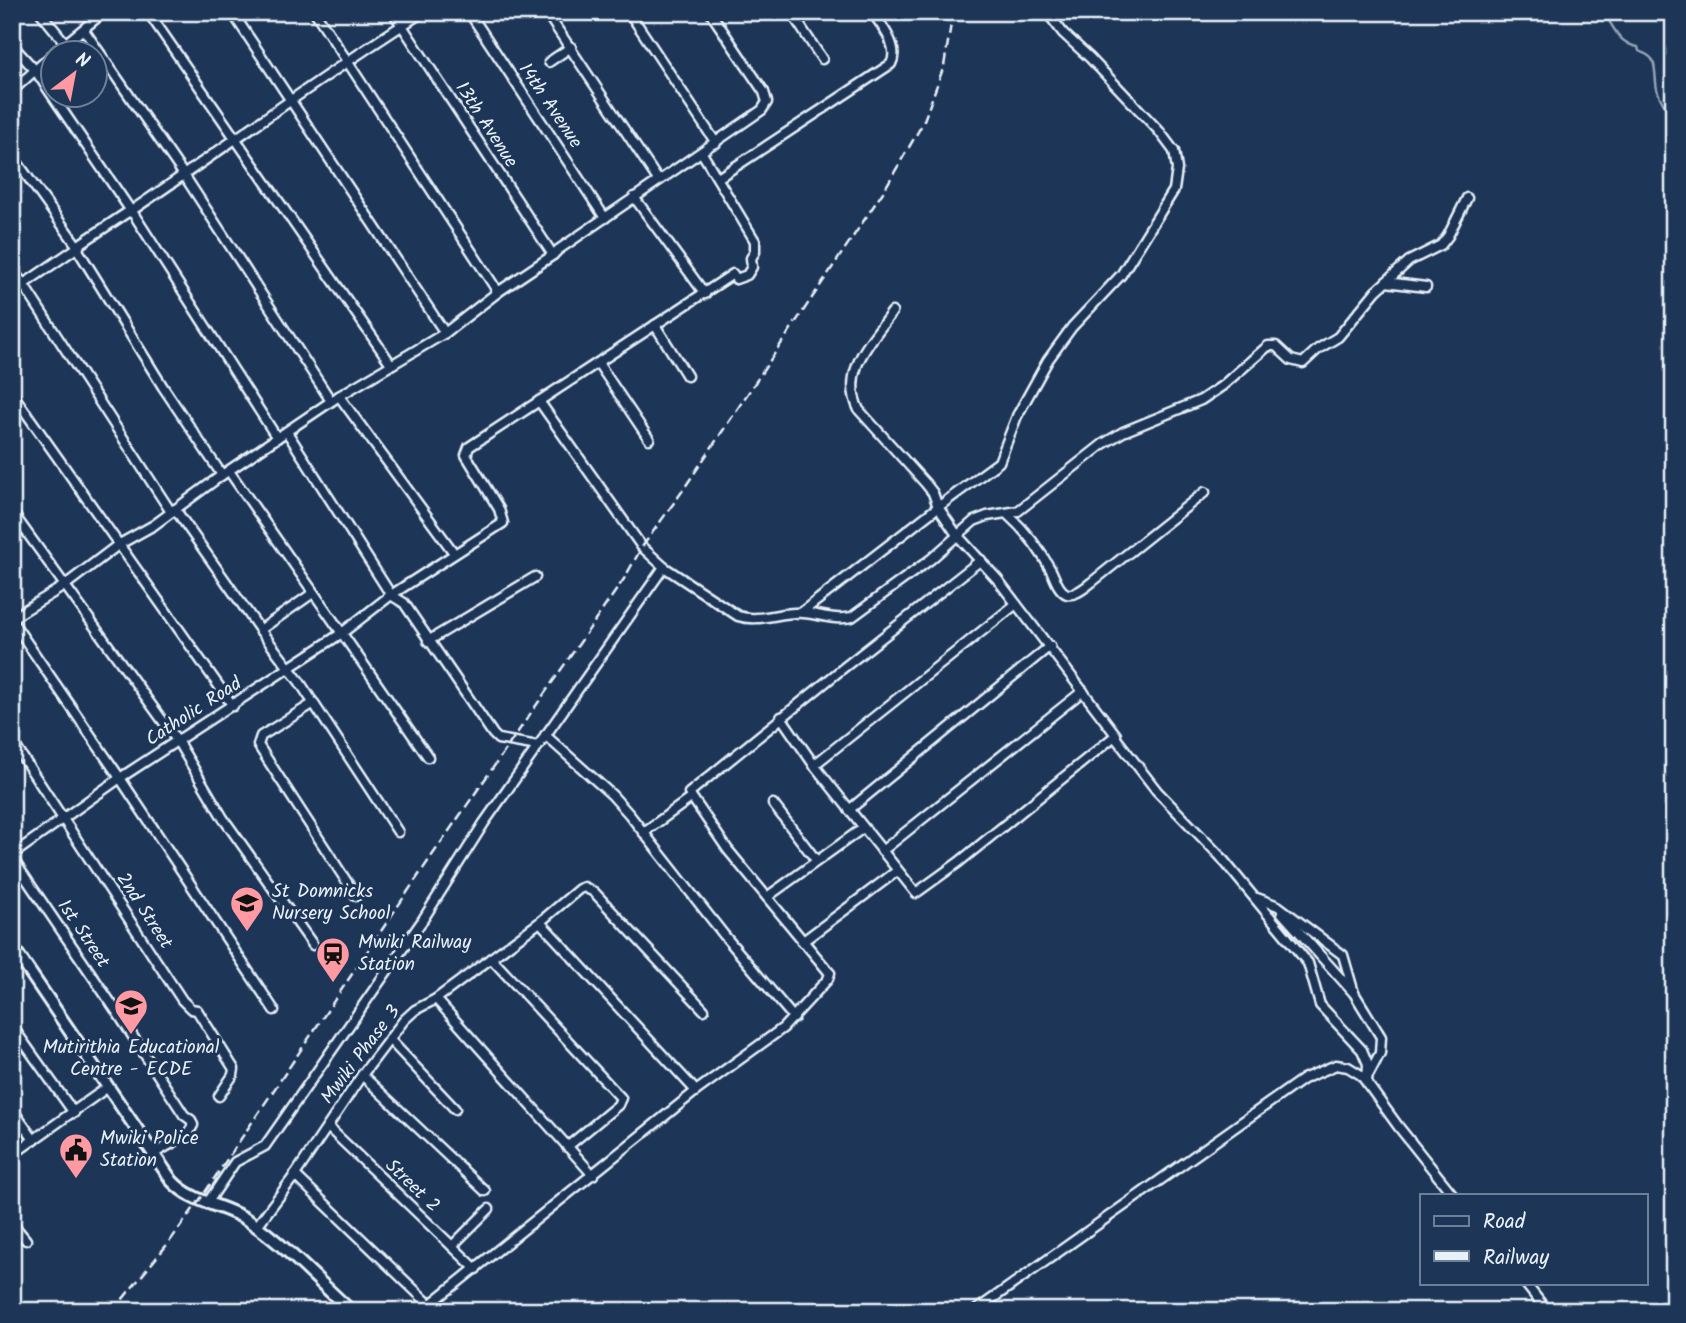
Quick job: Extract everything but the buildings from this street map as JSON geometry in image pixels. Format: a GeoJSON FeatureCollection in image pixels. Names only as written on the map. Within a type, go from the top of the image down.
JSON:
{"type":"FeatureCollection","features":[{"type":"Feature","properties":{"kind":"main road"},"geometry":{"type":"LineString","coordinates":[[12,946],[178,1188],[199,1201],[228,1209],[257,1226],[351,1311]]}},
{"type":"Feature","properties":{"kind":"street"},"geometry":{"type":"LineString","coordinates":[[40,12],[61,38]]}},
{"type":"Feature","properties":{"kind":"street"},"geometry":{"type":"LineString","coordinates":[[74,38],[104,12]]}},
{"type":"Feature","properties":{"kind":"street"},"geometry":{"type":"LineString","coordinates":[[148,12],[391,364]]}},
{"type":"Feature","properties":{"kind":"street"},"geometry":{"type":"LineString","coordinates":[[232,12],[445,333]]}},
{"type":"Feature","properties":{"kind":"street"},"geometry":{"type":"LineString","coordinates":[[315,12],[498,292]]}},
{"type":"Feature","properties":{"kind":"street","name":"13th Avenue"},"geometry":{"type":"LineString","coordinates":[[393,12],[554,255]]}},
{"type":"Feature","properties":{"kind":"street"},"geometry":{"type":"LineString","coordinates":[[12,291],[184,175],[290,99],[423,12]]}},
{"type":"Feature","properties":{"kind":"street","name":"14th Avenue"},"geometry":{"type":"LineString","coordinates":[[469,12],[605,218]]}},
{"type":"Feature","properties":{"kind":"street"},"geometry":{"type":"LineString","coordinates":[[546,12],[658,180]]}},
{"type":"Feature","properties":{"kind":"street"},"geometry":{"type":"LineString","coordinates":[[629,12],[716,143]]}},
{"type":"Feature","properties":{"kind":"street"},"geometry":{"type":"LineString","coordinates":[[274,1010],[12,620],[335,399],[445,333],[498,292],[762,110],[767,102],[764,92],[710,12]]}},
{"type":"Feature","properties":{"kind":"street"},"geometry":{"type":"LineString","coordinates":[[791,12],[822,58]]}},
{"type":"Feature","properties":{"kind":"street"},"geometry":{"type":"LineString","coordinates":[[718,178],[891,64],[895,53],[893,46],[872,12]]}},
{"type":"Feature","properties":{"kind":"street"},"geometry":{"type":"LineString","coordinates":[[802,612],[999,461],[1017,416],[1048,360],[1072,327],[1121,275],[1174,190],[1177,169],[1174,150],[1090,58],[1063,33],[1047,12]]}},
{"type":"Feature","properties":{"kind":"street"},"geometry":{"type":"LineString","coordinates":[[85,30],[335,399],[454,553]]}},
{"type":"Feature","properties":{"kind":"street"},"geometry":{"type":"LineString","coordinates":[[12,44],[35,70],[131,211],[277,438]]}},
{"type":"Feature","properties":{"kind":"street"},"geometry":{"type":"LineString","coordinates":[[549,62],[571,47]]}},
{"type":"Feature","properties":{"kind":"street"},"geometry":{"type":"LineString","coordinates":[[12,91],[38,67]]}},
{"type":"Feature","properties":{"kind":"street"},"geometry":{"type":"LineString","coordinates":[[702,153],[756,247],[747,275],[736,279],[733,274],[539,401],[642,547],[664,567],[738,617],[748,620],[802,612],[841,619],[852,617],[921,567],[974,521],[1017,511],[1103,444],[1123,432],[1200,400],[1222,386],[1268,346],[1276,346],[1291,360],[1303,363],[1318,349],[1338,337],[1376,291],[1409,261],[1441,245],[1467,198]]}},
{"type":"Feature","properties":{"kind":"street"},"geometry":{"type":"LineString","coordinates":[[12,155],[78,247],[149,366],[428,757]]}},
{"type":"Feature","properties":{"kind":"street"},"geometry":{"type":"LineString","coordinates":[[634,197],[705,294]]}},
{"type":"Feature","properties":{"kind":"street"},"geometry":{"type":"LineString","coordinates":[[12,271],[173,510],[314,703],[398,832]]}},
{"type":"Feature","properties":{"kind":"street"},"geometry":{"type":"LineString","coordinates":[[1386,282],[1426,286]]}},
{"type":"Feature","properties":{"kind":"street"},"geometry":{"type":"LineString","coordinates":[[892,312],[859,358],[854,370],[852,396],[859,410],[926,484],[957,535],[981,560],[1049,646],[1157,791],[1220,856],[1308,962],[1320,1005],[1362,1050],[1368,1064],[1367,1080]]}},
{"type":"Feature","properties":{"kind":"street"},"geometry":{"type":"LineString","coordinates":[[655,325],[687,376]]}},
{"type":"Feature","properties":{"kind":"street"},"geometry":{"type":"LineString","coordinates":[[598,363],[649,439]]}},
{"type":"Feature","properties":{"kind":"street"},"geometry":{"type":"LineString","coordinates":[[12,393],[233,706]]}},
{"type":"Feature","properties":{"kind":"street","name":"Catholic Road"},"geometry":{"type":"LineString","coordinates":[[12,857],[120,778],[233,706],[342,633],[391,595],[503,523],[499,509],[466,451],[468,447],[539,401]]}},
{"type":"Feature","properties":{"kind":"street"},"geometry":{"type":"LineString","coordinates":[[287,432],[391,595],[404,603],[493,734],[498,739],[538,746]]}},
{"type":"Feature","properties":{"kind":"street"},"geometry":{"type":"LineString","coordinates":[[1007,514],[1023,528],[1038,549],[1059,587],[1064,593],[1070,594],[1092,582],[1205,492]]}},
{"type":"Feature","properties":{"kind":"street"},"geometry":{"type":"LineString","coordinates":[[12,512],[178,742],[223,818],[313,945]]}},
{"type":"Feature","properties":{"kind":"street"},"geometry":{"type":"LineString","coordinates":[[295,1175],[426,1308],[696,1091],[794,1018],[830,977],[828,971],[728,850],[691,798],[690,791],[981,560]]}},
{"type":"Feature","properties":{"kind":"street"},"geometry":{"type":"LineString","coordinates":[[208,1202],[235,1163],[265,1146],[422,921],[484,823],[664,567]]}},
{"type":"Feature","properties":{"kind":"street"},"geometry":{"type":"LineString","coordinates":[[428,641],[535,577]]}},
{"type":"Feature","properties":{"kind":"street"},"geometry":{"type":"LineString","coordinates":[[260,630],[313,593]]}},
{"type":"Feature","properties":{"kind":"street"},"geometry":{"type":"LineString","coordinates":[[814,765],[1016,604]]}},
{"type":"Feature","properties":{"kind":"street"},"geometry":{"type":"LineString","coordinates":[[849,810],[1049,646]]}},
{"type":"Feature","properties":{"kind":"street"},"geometry":{"type":"LineString","coordinates":[[883,851],[1083,691]]}},
{"type":"Feature","properties":{"kind":"street"},"geometry":{"type":"LineString","coordinates":[[314,703],[261,736],[258,745],[356,896]]}},
{"type":"Feature","properties":{"kind":"street"},"geometry":{"type":"LineString","coordinates":[[781,717],[814,765],[916,893],[1115,737]]}},
{"type":"Feature","properties":{"kind":"street"},"geometry":{"type":"LineString","coordinates":[[545,735],[612,795],[794,1018]]}},
{"type":"Feature","properties":{"kind":"street","name":"2nd Street"},"geometry":{"type":"LineString","coordinates":[[12,741],[183,1000],[191,1009],[197,1010],[234,1069],[219,1097]]}},
{"type":"Feature","properties":{"kind":"street"},"geometry":{"type":"LineString","coordinates":[[644,832],[691,798]]}},
{"type":"Feature","properties":{"kind":"street"},"geometry":{"type":"LineString","coordinates":[[773,804],[816,860]]}},
{"type":"Feature","properties":{"kind":"street"},"geometry":{"type":"LineString","coordinates":[[767,897],[863,828]]}},
{"type":"Feature","properties":{"kind":"street","name":"1st Street"},"geometry":{"type":"LineString","coordinates":[[12,857],[193,1125],[188,1134],[153,1154]]}},
{"type":"Feature","properties":{"kind":"street"},"geometry":{"type":"LineString","coordinates":[[802,942],[897,871]]}},
{"type":"Feature","properties":{"kind":"street","name":"Mwiki Phase 3"},"geometry":{"type":"LineString","coordinates":[[257,1226],[362,1075],[415,1010],[436,999],[540,922],[579,889],[589,889],[704,1010]]}},
{"type":"Feature","properties":{"kind":"street"},"geometry":{"type":"LineString","coordinates":[[1254,897],[1276,905],[1343,955],[1354,993]]}},
{"type":"Feature","properties":{"kind":"street"},"geometry":{"type":"LineString","coordinates":[[1276,905],[1319,957],[1354,993],[1381,1037],[1380,1053],[1367,1080]]}},
{"type":"Feature","properties":{"kind":"street"},"geometry":{"type":"LineString","coordinates":[[540,922],[696,1091]]}},
{"type":"Feature","properties":{"kind":"street"},"geometry":{"type":"LineString","coordinates":[[491,958],[621,1098],[618,1105],[567,1147]]}},
{"type":"Feature","properties":{"kind":"street"},"geometry":{"type":"LineString","coordinates":[[436,999],[593,1175]]}},
{"type":"Feature","properties":{"kind":"street"},"geometry":{"type":"LineString","coordinates":[[12,1026],[74,1113]]}},
{"type":"Feature","properties":{"kind":"street"},"geometry":{"type":"LineString","coordinates":[[389,1039],[455,1109]]}},
{"type":"Feature","properties":{"kind":"street"},"geometry":{"type":"LineString","coordinates":[[975,1311],[1303,1079],[1336,1065],[1348,1067],[1367,1080],[1398,1126],[1453,1194]]}},
{"type":"Feature","properties":{"kind":"street"},"geometry":{"type":"LineString","coordinates":[[362,1075],[485,1191]]}},
{"type":"Feature","properties":{"kind":"street"},"geometry":{"type":"LineString","coordinates":[[12,1155],[108,1087]]}},
{"type":"Feature","properties":{"kind":"street"},"geometry":{"type":"LineString","coordinates":[[12,1109],[34,1140]]}},
{"type":"Feature","properties":{"kind":"street","name":"Street 2"},"geometry":{"type":"LineString","coordinates":[[328,1127],[475,1269]]}},
{"type":"Feature","properties":{"kind":"street"},"geometry":{"type":"LineString","coordinates":[[452,1246],[489,1209]]}},
{"type":"Feature","properties":{"kind":"street"},"geometry":{"type":"LineString","coordinates":[[12,1223],[26,1240]]}},
{"type":"Feature","properties":{"kind":"street"},"geometry":{"type":"LineString","coordinates":[[1526,1284],[1547,1311]]}},
{"type":"Feature","properties":{"kind":"waterway"},"geometry":{"type":"LineString","coordinates":[[1603,12],[1625,42],[1638,47],[1639,51],[1652,59],[1657,89],[1674,131]]}},
{"type":"Feature","properties":{"kind":"waterway"},"geometry":{"type":"LineString","coordinates":[[1674,133],[1669,149],[1671,186],[1674,188]]}},
{"type":"Feature","properties":{"kind":"railway"},"geometry":{"type":"LineString","coordinates":[[113,1311],[199,1201],[433,854],[624,579],[642,547],[883,192],[923,123],[944,66],[953,12]]}},
{"type":"Feature","properties":{"kind":"place","name":"St Domnicks Nursery School"},"geometry":{"type":"Point","coordinates":[247,933]}},
{"type":"Feature","properties":{"kind":"place","name":"Mwiki Railway Station"},"geometry":{"type":"Point","coordinates":[333,984]}},
{"type":"Feature","properties":{"kind":"place","name":"Mutirithia Educational Centre - ECDE"},"geometry":{"type":"Point","coordinates":[131,1036]}},
{"type":"Feature","properties":{"kind":"place","name":"Mwiki Police Station"},"geometry":{"type":"Point","coordinates":[76,1180]}}]}
